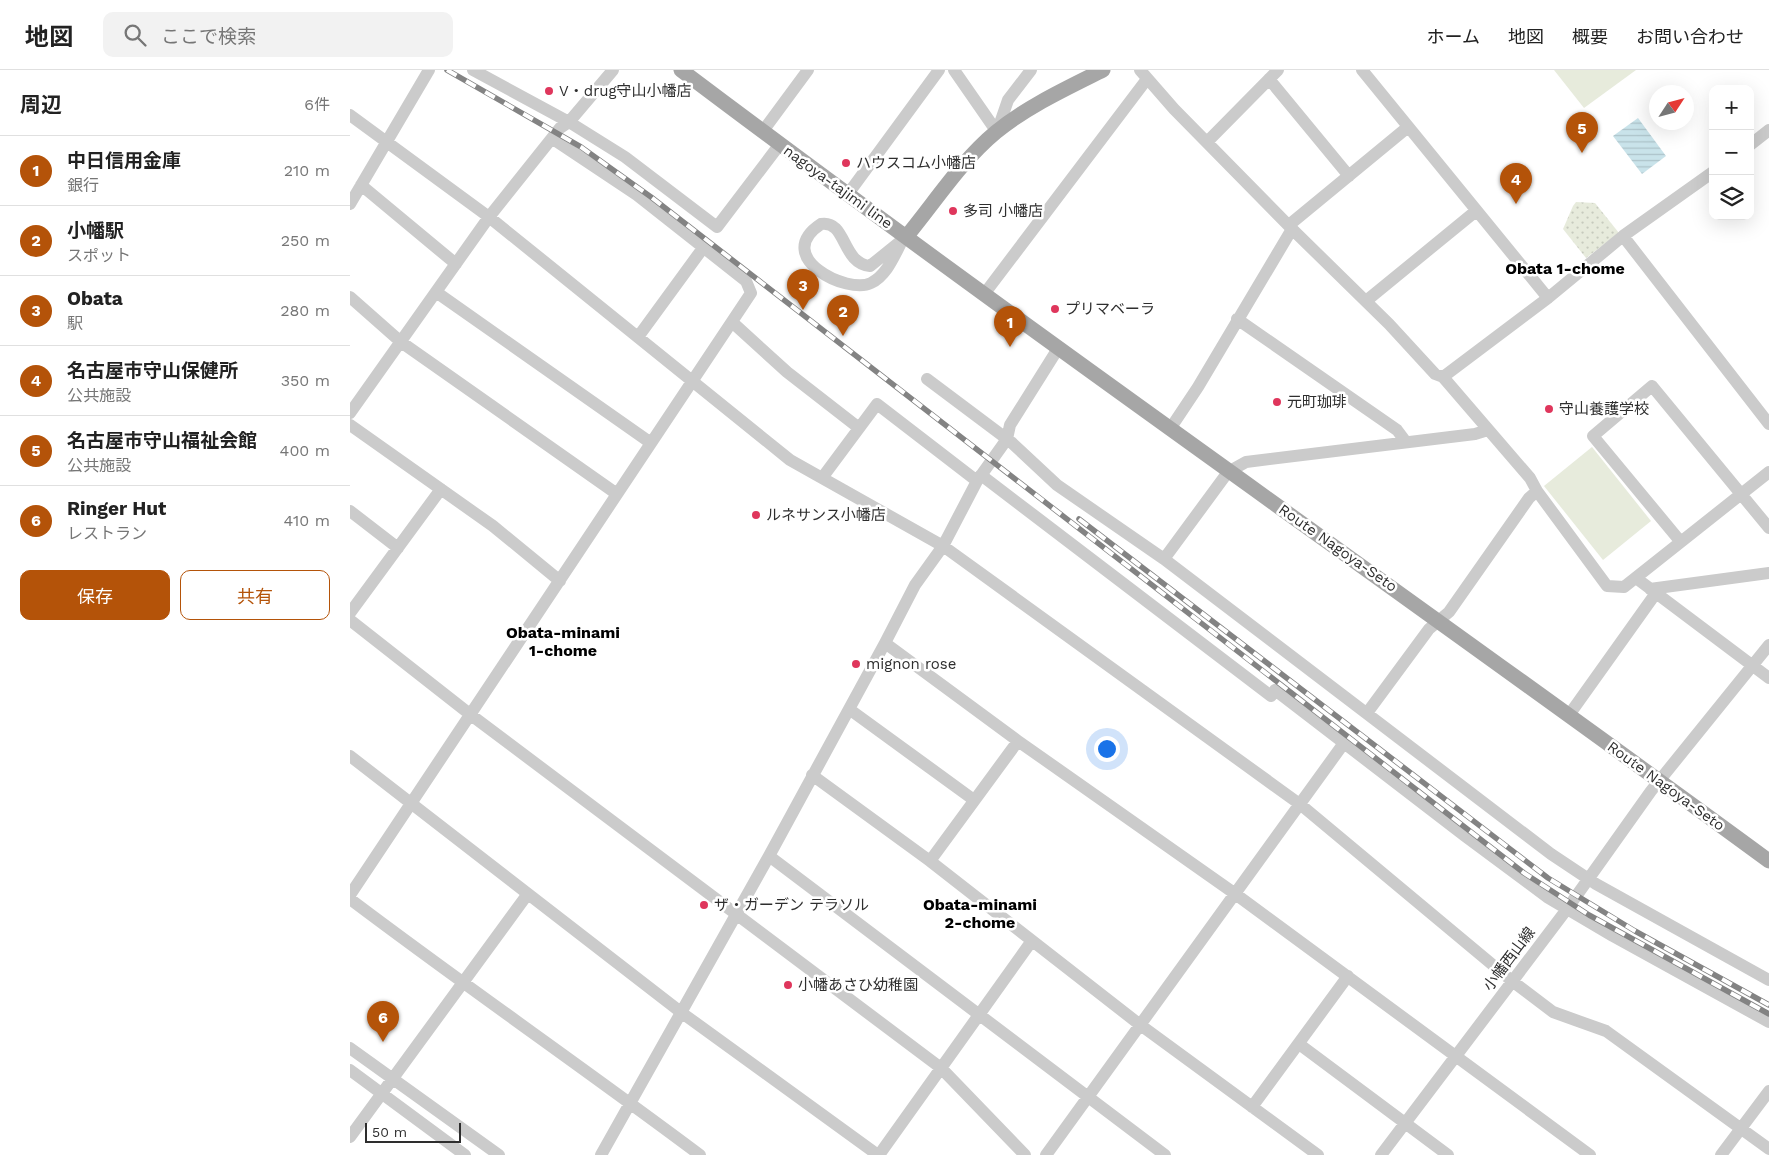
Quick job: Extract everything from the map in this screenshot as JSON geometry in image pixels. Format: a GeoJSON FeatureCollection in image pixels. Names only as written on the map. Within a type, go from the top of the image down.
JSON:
{"type":"FeatureCollection","features":[{"type":"Feature","properties":{"kind":"main road","name":"nagoya-tajimi line"},"geometry":{"type":"LineString","coordinates":[[681,70],[848,194],[904,239],[971,156],[997,132],[1036,105],[1103,70]]}},
{"type":"Feature","properties":{"kind":"main road","name":"Route Nagoya-Seto"},"geometry":{"type":"LineString","coordinates":[[904,239],[984,293],[1228,472],[1439,620],[1769,861]]}},
{"type":"Feature","properties":{"kind":"street"},"geometry":{"type":"LineString","coordinates":[[473,70],[569,122],[625,157],[717,227],[780,144]]}},
{"type":"Feature","properties":{"kind":"street"},"geometry":{"type":"LineString","coordinates":[[350,413],[490,217],[553,139],[613,70]]}},
{"type":"Feature","properties":{"kind":"street"},"geometry":{"type":"LineString","coordinates":[[763,132],[808,70]]}},
{"type":"Feature","properties":{"kind":"street"},"geometry":{"type":"LineString","coordinates":[[848,194],[939,70]]}},
{"type":"Feature","properties":{"kind":"street"},"geometry":{"type":"LineString","coordinates":[[954,70],[997,132]]}},
{"type":"Feature","properties":{"kind":"street"},"geometry":{"type":"LineString","coordinates":[[997,132],[1008,100],[1031,70]]}},
{"type":"Feature","properties":{"kind":"street"},"geometry":{"type":"LineString","coordinates":[[1362,70],[1548,298]]}},
{"type":"Feature","properties":{"kind":"street"},"geometry":{"type":"LineString","coordinates":[[350,204],[427,71]]}},
{"type":"Feature","properties":{"kind":"street"},"geometry":{"type":"LineString","coordinates":[[984,293],[1144,75],[1435,374],[1443,377],[1530,478],[1537,491],[1607,586],[1624,588],[1680,541],[1769,472]]}},
{"type":"Feature","properties":{"kind":"street"},"geometry":{"type":"LineString","coordinates":[[1208,141],[1274,75],[1349,176]]}},
{"type":"Feature","properties":{"kind":"street"},"geometry":{"type":"LineString","coordinates":[[350,115],[490,217],[772,446],[822,478],[943,546],[1301,805],[1512,981],[1553,1012],[1606,1031],[1769,1150]]}},
{"type":"Feature","properties":{"kind":"street"},"geometry":{"type":"LineString","coordinates":[[1170,429],[1237,320],[1290,227],[1408,127]]}},
{"type":"Feature","properties":{"kind":"street"},"geometry":{"type":"LineString","coordinates":[[1754,142],[1769,130]]}},
{"type":"Feature","properties":{"kind":"street"},"geometry":{"type":"LineString","coordinates":[[350,895],[751,293],[746,281],[637,195],[553,139]]}},
{"type":"Feature","properties":{"kind":"street"},"geometry":{"type":"LineString","coordinates":[[1443,377],[1548,298],[1623,236],[1709,175]]}},
{"type":"Feature","properties":{"kind":"street"},"geometry":{"type":"LineString","coordinates":[[362,185],[456,264]]}},
{"type":"Feature","properties":{"kind":"street"},"geometry":{"type":"LineString","coordinates":[[1366,301],[1476,211]]}},
{"type":"Feature","properties":{"kind":"street"},"geometry":{"type":"LineString","coordinates":[[821,224],[832,225],[837,228],[852,257],[862,265],[870,266],[904,239],[882,274],[864,285],[849,285],[841,282],[809,264],[805,257],[804,249],[810,233],[821,224]]}},
{"type":"Feature","properties":{"kind":"street"},"geometry":{"type":"LineString","coordinates":[[1623,236],[1769,424]]}},
{"type":"Feature","properties":{"kind":"street"},"geometry":{"type":"LineString","coordinates":[[638,336],[704,248]]}},
{"type":"Feature","properties":{"kind":"street"},"geometry":{"type":"LineString","coordinates":[[436,292],[651,444]]}},
{"type":"Feature","properties":{"kind":"street"},"geometry":{"type":"LineString","coordinates":[[350,297],[401,342],[617,494]]}},
{"type":"Feature","properties":{"kind":"street"},"geometry":{"type":"LineString","coordinates":[[1237,320],[1397,430],[1406,442]]}},
{"type":"Feature","properties":{"kind":"street"},"geometry":{"type":"LineString","coordinates":[[732,322],[787,372],[859,428]]}},
{"type":"Feature","properties":{"kind":"street"},"geometry":{"type":"LineString","coordinates":[[601,1155],[769,856],[915,585],[943,546],[979,478],[1006,439],[1010,425],[1059,347]]}},
{"type":"Feature","properties":{"kind":"street"},"geometry":{"type":"LineString","coordinates":[[927,379],[1006,439],[1057,485],[1164,559],[1536,842],[1589,879],[1769,980]]}},
{"type":"Feature","properties":{"kind":"street"},"geometry":{"type":"LineString","coordinates":[[1680,541],[1593,436],[1652,386],[1769,528]]}},
{"type":"Feature","properties":{"kind":"street"},"geometry":{"type":"LineString","coordinates":[[822,478],[876,404],[979,478],[1271,696],[1275,690],[1507,868],[1567,909],[1769,1022]]}},
{"type":"Feature","properties":{"kind":"street"},"geometry":{"type":"LineString","coordinates":[[350,425],[493,526],[560,581]]}},
{"type":"Feature","properties":{"kind":"street"},"geometry":{"type":"LineString","coordinates":[[1164,559],[1228,472],[1246,462],[1475,434],[1488,430]]}},
{"type":"Feature","properties":{"kind":"street"},"geometry":{"type":"LineString","coordinates":[[350,613],[441,489]]}},
{"type":"Feature","properties":{"kind":"street"},"geometry":{"type":"LineString","coordinates":[[1367,713],[1429,629],[1448,612],[1537,491]]}},
{"type":"Feature","properties":{"kind":"street"},"geometry":{"type":"LineString","coordinates":[[350,511],[398,548]]}},
{"type":"Feature","properties":{"kind":"street"},"geometry":{"type":"LineString","coordinates":[[1568,715],[1653,591],[1769,573]]}},
{"type":"Feature","properties":{"kind":"street"},"geometry":{"type":"LineString","coordinates":[[1636,578],[1769,678]]}},
{"type":"Feature","properties":{"kind":"street"},"geometry":{"type":"LineString","coordinates":[[350,620],[471,715],[941,1068],[1025,1155]]}},
{"type":"Feature","properties":{"kind":"street"},"geometry":{"type":"LineString","coordinates":[[885,643],[1348,976],[1581,1153]]}},
{"type":"Feature","properties":{"kind":"street","name":"小幡西山線"},"geometry":{"type":"LineString","coordinates":[[1381,1155],[1567,909],[1660,781],[1769,645]]}},
{"type":"Feature","properties":{"kind":"street"},"geometry":{"type":"LineString","coordinates":[[849,709],[974,800]]}},
{"type":"Feature","properties":{"kind":"street"},"geometry":{"type":"LineString","coordinates":[[930,861],[1018,740]]}},
{"type":"Feature","properties":{"kind":"street"},"geometry":{"type":"LineString","coordinates":[[1046,1155],[1344,743]]}},
{"type":"Feature","properties":{"kind":"street"},"geometry":{"type":"LineString","coordinates":[[350,756],[527,895],[682,1012],[878,1155],[1032,942]]}},
{"type":"Feature","properties":{"kind":"street"},"geometry":{"type":"LineString","coordinates":[[812,775],[930,861],[1139,1024],[1318,1155]]}},
{"type":"Feature","properties":{"kind":"street"},"geometry":{"type":"LineString","coordinates":[[769,856],[981,1014],[1087,1098],[1165,1155]]}},
{"type":"Feature","properties":{"kind":"street"},"geometry":{"type":"LineString","coordinates":[[350,1138],[527,895]]}},
{"type":"Feature","properties":{"kind":"street"},"geometry":{"type":"LineString","coordinates":[[350,899],[462,984],[631,1103],[700,1155]]}},
{"type":"Feature","properties":{"kind":"street"},"geometry":{"type":"LineString","coordinates":[[1252,1107],[1348,976]]}},
{"type":"Feature","properties":{"kind":"street"},"geometry":{"type":"LineString","coordinates":[[1299,1044],[1448,1155]]}},
{"type":"Feature","properties":{"kind":"street"},"geometry":{"type":"LineString","coordinates":[[350,1048],[499,1155]]}},
{"type":"Feature","properties":{"kind":"street"},"geometry":{"type":"LineString","coordinates":[[350,1070],[465,1155]]}},
{"type":"Feature","properties":{"kind":"street"},"geometry":{"type":"LineString","coordinates":[[1721,1155],[1739,1128],[1769,1091]]}},
{"type":"Feature","properties":{"kind":"shaded area"},"geometry":{"type":"Polygon","coordinates":[[[1554,70],[1636,70],[1584,108],[1554,70]]]}},
{"type":"Feature","properties":{"kind":"shaded area"},"geometry":{"type":"Polygon","coordinates":[[[1576,202],[1595,203],[1619,233],[1586,258],[1563,229],[1576,202]]]}},
{"type":"Feature","properties":{"kind":"shaded area"},"geometry":{"type":"Polygon","coordinates":[[[1592,447],[1651,521],[1603,560],[1544,486],[1592,447]]]}},
{"type":"Feature","properties":{"kind":"water"},"geometry":{"type":"Polygon","coordinates":[[[1638,118],[1666,156],[1642,174],[1613,136],[1638,118]]]}},
{"type":"Feature","properties":{"kind":"railway"},"geometry":{"type":"LineString","coordinates":[[447,70],[581,147],[651,197],[1524,873],[1589,915],[1769,1014]]}},
{"type":"Feature","properties":{"kind":"railway"},"geometry":{"type":"LineString","coordinates":[[1079,519],[1548,878],[1635,931],[1769,1005]]}},
{"type":"Feature","properties":{"kind":"place","name":"V・drug守山小幡店"},"geometry":{"type":"Point","coordinates":[549,91]}},
{"type":"Feature","properties":{"kind":"place","name":"名古屋市守山福祉会館"},"geometry":{"type":"Point","coordinates":[1582,153]}},
{"type":"Feature","properties":{"kind":"place","name":"ハウスコム小幡店"},"geometry":{"type":"Point","coordinates":[846,163]}},
{"type":"Feature","properties":{"kind":"place","name":"名古屋市守山保健所"},"geometry":{"type":"Point","coordinates":[1516,204]}},
{"type":"Feature","properties":{"kind":"place","name":"多司 小幡店"},"geometry":{"type":"Point","coordinates":[953,211]}},
{"type":"Feature","properties":{"kind":"place","name":"プリマベーラ"},"geometry":{"type":"Point","coordinates":[1055,309]}},
{"type":"Feature","properties":{"kind":"place","name":"Obata"},"geometry":{"type":"Point","coordinates":[803,310]}},
{"type":"Feature","properties":{"kind":"place","name":"小幡駅"},"geometry":{"type":"Point","coordinates":[843,336]}},
{"type":"Feature","properties":{"kind":"place","name":"中日信用金庫"},"geometry":{"type":"Point","coordinates":[1010,347]}},
{"type":"Feature","properties":{"kind":"place","name":"元町珈琲"},"geometry":{"type":"Point","coordinates":[1277,402]}},
{"type":"Feature","properties":{"kind":"place","name":"守山養護学校"},"geometry":{"type":"Point","coordinates":[1549,409]}},
{"type":"Feature","properties":{"kind":"place","name":"ルネサンス小幡店"},"geometry":{"type":"Point","coordinates":[756,515]}},
{"type":"Feature","properties":{"kind":"place","name":"mignon rose"},"geometry":{"type":"Point","coordinates":[856,664]}},
{"type":"Feature","properties":{"kind":"place","name":"ザ・ガーデン テラソル"},"geometry":{"type":"Point","coordinates":[704,905]}},
{"type":"Feature","properties":{"kind":"place","name":"小幡あさひ幼稚園"},"geometry":{"type":"Point","coordinates":[788,985]}},
{"type":"Feature","properties":{"kind":"place","name":"Ringer Hut"},"geometry":{"type":"Point","coordinates":[383,1042]}},
{"type":"Feature","properties":{"kind":"district","name":"Obata 1-chome"},"geometry":{"type":"Point","coordinates":[1565,268]}},
{"type":"Feature","properties":{"kind":"district","name":"Obata-minami 1-chome"},"geometry":{"type":"Point","coordinates":[563,641]}},
{"type":"Feature","properties":{"kind":"district","name":"Obata-minami 2-chome"},"geometry":{"type":"Point","coordinates":[980,913]}}]}
